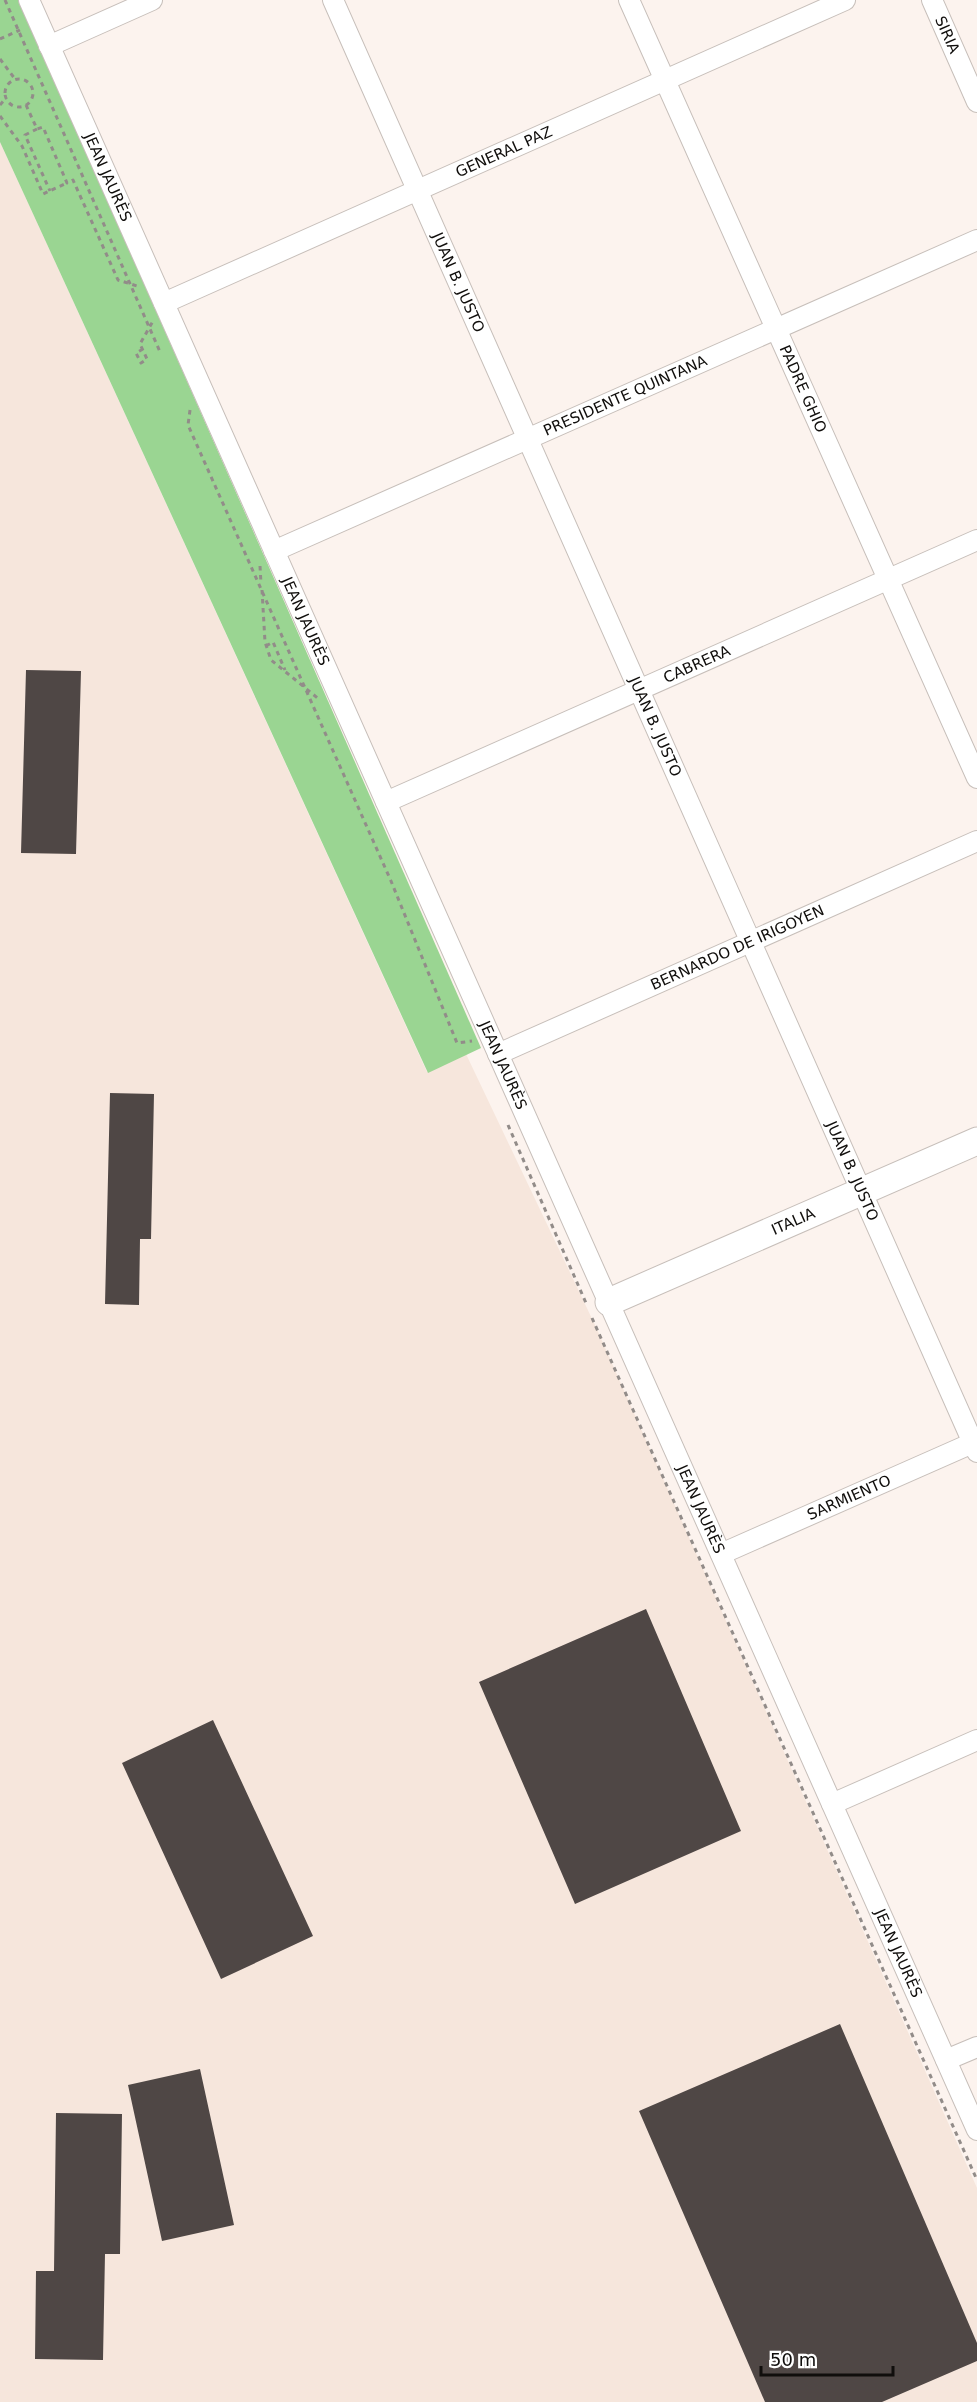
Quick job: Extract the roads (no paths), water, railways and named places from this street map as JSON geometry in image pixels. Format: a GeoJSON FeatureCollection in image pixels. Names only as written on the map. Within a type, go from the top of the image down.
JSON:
{"type":"FeatureCollection","features":[{"type":"Feature","properties":{"kind":"street","name":"JEAN JAURÈS"},"geometry":{"type":"LineString","coordinates":[[29,0],[159,311],[267,556],[386,802],[977,2130]]}},
{"type":"Feature","properties":{"kind":"street"},"geometry":{"type":"LineString","coordinates":[[49,46],[152,0]]}},
{"type":"Feature","properties":{"kind":"street","name":"JUAN B. JUSTO"},"geometry":{"type":"LineString","coordinates":[[333,0],[976,1445]]}},
{"type":"Feature","properties":{"kind":"street","name":"PADRE GHIO"},"geometry":{"type":"LineString","coordinates":[[629,0],[977,778]]}},
{"type":"Feature","properties":{"kind":"street","name":"GENERAL PAZ"},"geometry":{"type":"LineString","coordinates":[[159,311],[418,190],[845,0]]}},
{"type":"Feature","properties":{"kind":"street","name":"SIRIA"},"geometry":{"type":"LineString","coordinates":[[932,0],[977,102]]}},
{"type":"Feature","properties":{"kind":"street","name":"PRESIDENTE QUINTANA"},"geometry":{"type":"LineString","coordinates":[[267,556],[977,240]]}},
{"type":"Feature","properties":{"kind":"street","name":"CABRERA"},"geometry":{"type":"LineString","coordinates":[[386,802],[977,540]]}},
{"type":"Feature","properties":{"kind":"street","name":"BERNARDO DE IRIGOYEN"},"geometry":{"type":"LineString","coordinates":[[495,1046],[751,942],[977,841]]}},
{"type":"Feature","properties":{"kind":"street","name":"ITALIA"},"geometry":{"type":"LineString","coordinates":[[609,1302],[977,1141]]}},
{"type":"Feature","properties":{"kind":"street","name":"SARMIENTO"},"geometry":{"type":"LineString","coordinates":[[721,1554],[976,1445]]}},
{"type":"Feature","properties":{"kind":"street"},"geometry":{"type":"LineString","coordinates":[[832,1804],[977,1740]]}},
{"type":"Feature","properties":{"kind":"street"},"geometry":{"type":"LineString","coordinates":[[946,2060],[977,2047]]}}]}
